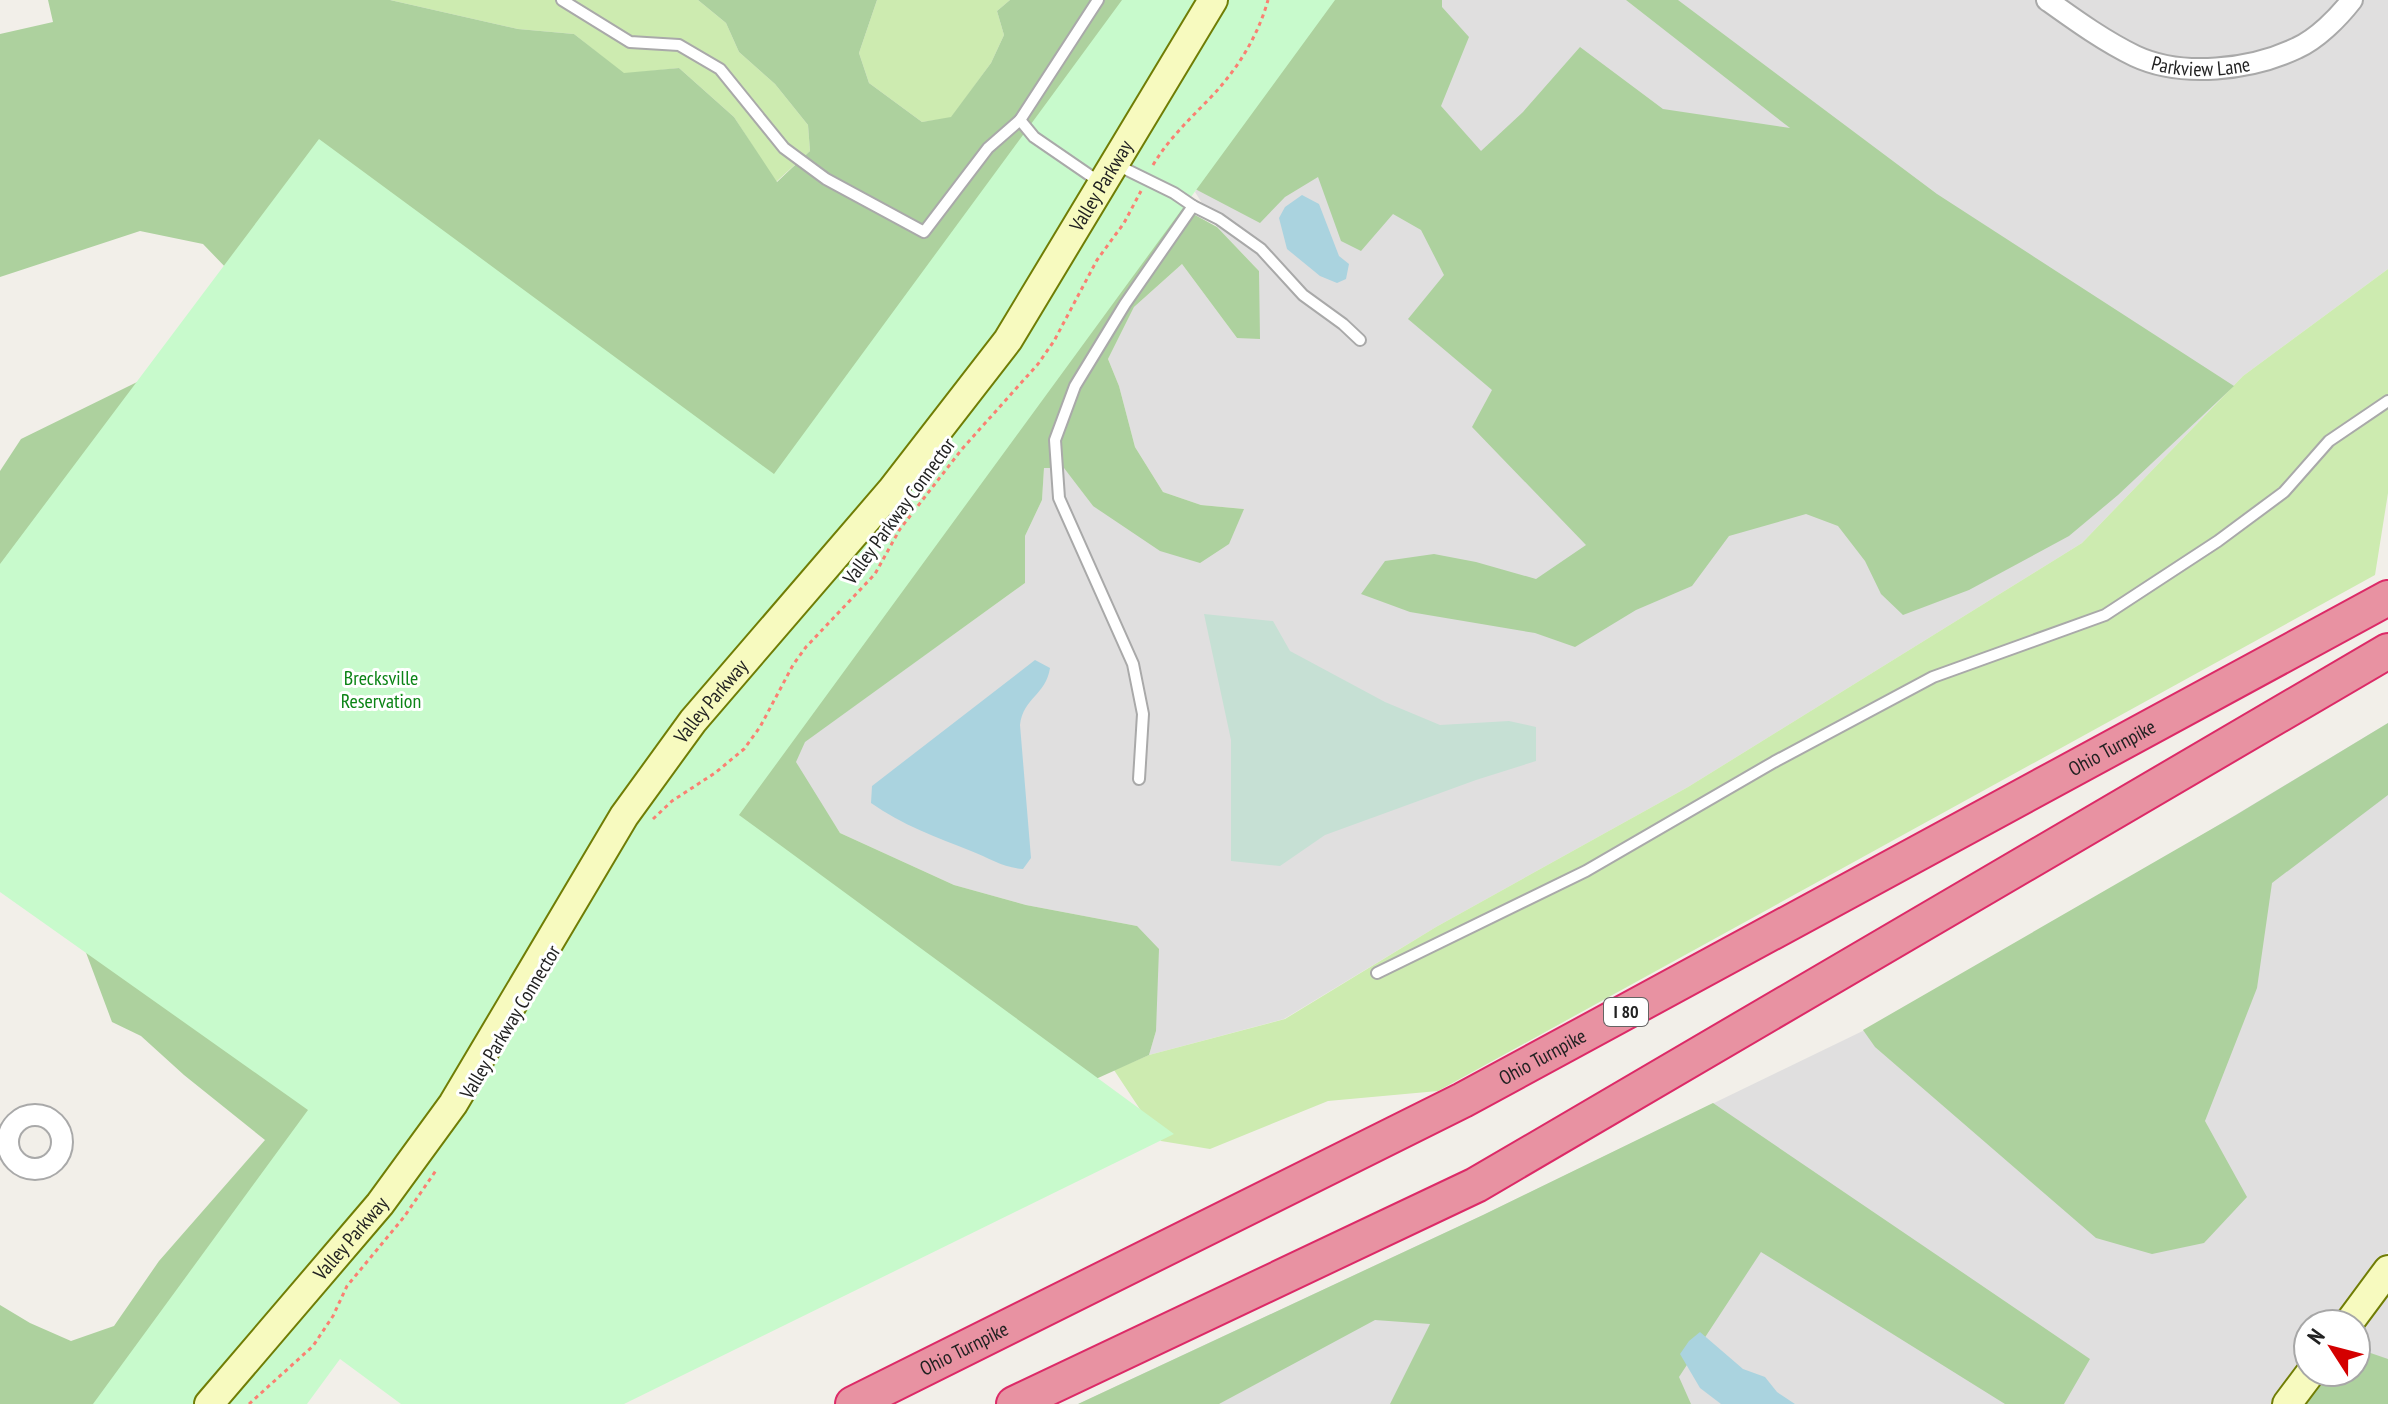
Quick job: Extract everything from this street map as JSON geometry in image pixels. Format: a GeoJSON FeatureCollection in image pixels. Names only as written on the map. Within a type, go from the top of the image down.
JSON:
{"type":"FeatureCollection","features":[{"type":"Feature","properties":{"kind":"highway","name":"Ohio Turnpike"},"geometry":{"type":"LineString","coordinates":[[853,1404],[1463,1100],[2388,598]]}},
{"type":"Feature","properties":{"kind":"highway"},"geometry":{"type":"LineString","coordinates":[[1014,1404],[1476,1185],[2388,651]]}},
{"type":"Feature","properties":{"kind":"street","name":"Valley Parkway"},"geometry":{"type":"LineString","coordinates":[[209,1404],[380,1204],[453,1104],[624,816],[693,721],[891,491],[1008,340],[1213,0]]}},
{"type":"Feature","properties":{"kind":"street","name":"Parkview Lane"},"geometry":{"type":"LineString","coordinates":[[2047,0],[2085,27],[2138,57],[2175,67],[2215,68],[2262,61],[2299,48],[2327,26],[2352,0]]}},
{"type":"Feature","properties":{"kind":"street"},"geometry":{"type":"LineString","coordinates":[[2360,1308],[2388,1270]]}},
{"type":"Feature","properties":{"kind":"lane"},"geometry":{"type":"LineString","coordinates":[[562,0],[630,42],[679,45],[720,69],[784,148],[826,179],[924,232],[988,148],[1020,120],[1098,0]]}},
{"type":"Feature","properties":{"kind":"lane"},"geometry":{"type":"LineString","coordinates":[[1020,120],[1034,137],[1108,174],[1146,180],[1219,219],[1261,249],[1303,295],[1360,340]]}},
{"type":"Feature","properties":{"kind":"lane"},"geometry":{"type":"LineString","coordinates":[[1139,779],[1143,714],[1133,664],[1059,498],[1055,440],[1075,386],[1125,304],[1193,206]]}},
{"type":"Feature","properties":{"kind":"lane"},"geometry":{"type":"LineString","coordinates":[[1377,973],[1586,871],[1774,762],[1933,677],[2105,615],[2218,541],[2284,492],[2329,441],[2388,401]]}},
{"type":"Feature","properties":{"kind":"path","name":"Valley Parkway Connector"},"geometry":{"type":"LineString","coordinates":[[647,827],[672,801],[715,773],[744,749],[806,647],[875,574],[900,529],[962,449],[1017,389],[1054,341],[1097,260],[1136,203],[1169,141],[1245,55],[1268,0]]}},
{"type":"Feature","properties":{"kind":"path"},"geometry":{"type":"LineString","coordinates":[[249,1404],[313,1346],[333,1316],[347,1286],[397,1226],[437,1168]]}},
{"type":"Feature","properties":{"kind":"shaded area"},"geometry":{"type":"Polygon","coordinates":[[[1335,0],[2388,0],[2388,269],[2243,376],[2082,543],[1688,787],[1436,927],[1284,1019],[1149,1055],[1156,1031],[1137,926],[1026,905],[954,885],[840,833],[795,763],[804,742],[1025,583],[1025,536],[1042,500],[1044,468],[1064,467],[1093,506],[1244,509],[1201,505],[1163,492],[1135,447],[1119,386],[1108,359],[1134,307],[1182,264],[1237,338],[1259,271],[1217,227],[1195,192],[1335,0]]]}},
{"type":"Feature","properties":{"kind":"shaded area"},"geometry":{"type":"Polygon","coordinates":[[[2388,723],[2388,1251],[2345,1308],[2292,1308],[2292,1378],[2273,1404],[1078,1404],[1483,1215],[1937,995],[2388,723]]]}},
{"type":"Feature","properties":{"kind":"shaded area"},"geometry":{"type":"Polygon","coordinates":[[[2388,1290],[2388,1404],[2356,1388],[2372,1388],[2372,1311],[2388,1290]]]}},
{"type":"Feature","properties":{"kind":"green space"},"geometry":{"type":"Polygon","coordinates":[[[48,0],[390,0],[518,29],[574,34],[624,73],[679,68],[734,117],[777,182],[810,151],[808,125],[775,84],[739,52],[726,23],[698,0],[877,0],[859,53],[869,83],[922,122],[951,117],[991,63],[1004,35],[997,11],[1010,0],[1185,0],[171,1404],[0,1404],[0,1305],[30,1323],[71,1341],[114,1326],[159,1261],[265,1140],[141,1036],[112,1022],[54,867],[0,738],[0,471],[21,439],[182,360],[256,299],[203,244],[140,231],[0,277],[0,34],[53,22],[48,0]]]}},
{"type":"Feature","properties":{"kind":"green space"},"geometry":{"type":"Polygon","coordinates":[[[390,0],[698,0],[726,23],[739,52],[775,84],[808,125],[810,151],[776,182],[734,117],[679,68],[624,74],[574,34],[518,29],[390,0]]]}},
{"type":"Feature","properties":{"kind":"green space"},"geometry":{"type":"Polygon","coordinates":[[[877,0],[1010,0],[997,11],[1004,35],[991,63],[951,118],[922,122],[869,83],[859,53],[877,0]]]}},
{"type":"Feature","properties":{"kind":"green space","name":"Brecksville Reservation"},"geometry":{"type":"Polygon","coordinates":[[[1122,0],[1335,0],[739,815],[1174,1134],[624,1404],[401,1404],[340,1359],[307,1404],[93,1404],[308,1110],[0,892],[0,564],[319,139],[774,474],[1122,0]]]}},
{"type":"Feature","properties":{"kind":"green space"},"geometry":{"type":"Polygon","coordinates":[[[1233,0],[1442,0],[1442,7],[1469,37],[1441,106],[1481,151],[1523,112],[1580,47],[1663,109],[1790,128],[1626,0],[1678,0],[1937,194],[2234,386],[2118,495],[2069,536],[1969,590],[1903,615],[1881,594],[1865,561],[1838,526],[1806,514],[1729,536],[1692,586],[1636,610],[1575,647],[1535,633],[1410,612],[1361,594],[1385,561],[1434,554],[1536,579],[1586,545],[1472,427],[1492,390],[1408,319],[1444,275],[1421,230],[1393,214],[1361,251],[1341,241],[1318,177],[1285,197],[1260,223],[1178,180],[1233,0]]]}},
{"type":"Feature","properties":{"kind":"green space"},"geometry":{"type":"Polygon","coordinates":[[[1164,198],[1217,227],[1259,271],[1260,339],[1237,338],[1182,264],[1134,307],[1108,359],[1119,386],[1135,447],[1163,492],[1201,505],[1244,509],[1229,544],[1200,563],[1160,551],[1093,506],[1064,468],[1044,468],[1042,500],[1025,536],[1025,583],[805,742],[796,762],[840,833],[954,885],[1026,905],[1137,926],[1159,949],[1156,1031],[1149,1055],[898,1168],[514,1089],[1164,198]]]}},
{"type":"Feature","properties":{"kind":"green space"},"geometry":{"type":"Polygon","coordinates":[[[2388,269],[2388,493],[2375,575],[1438,1091],[1328,1101],[1210,1149],[1161,1141],[1114,1070],[1149,1055],[1285,1019],[1436,927],[1688,787],[2082,543],[2243,376],[2388,269]]]}},
{"type":"Feature","properties":{"kind":"green space"},"geometry":{"type":"Polygon","coordinates":[[[1204,614],[1273,621],[1290,651],[1385,702],[1440,725],[1509,721],[1536,727],[1536,761],[1325,835],[1280,866],[1231,861],[1231,740],[1204,614]]]}},
{"type":"Feature","properties":{"kind":"green space"},"geometry":{"type":"Polygon","coordinates":[[[2388,723],[2388,795],[2272,883],[2257,988],[2205,1121],[2247,1197],[2204,1243],[2152,1254],[2096,1238],[1875,1047],[1863,1030],[2236,815],[2388,723]]]}},
{"type":"Feature","properties":{"kind":"green space"},"geometry":{"type":"Polygon","coordinates":[[[1713,1103],[2090,1359],[2064,1404],[2005,1404],[1761,1252],[1679,1377],[1691,1404],[1390,1404],[1430,1324],[1375,1320],[1219,1404],[1078,1404],[1483,1215],[1713,1103]]]}},
{"type":"Feature","properties":{"kind":"green space"},"geometry":{"type":"Polygon","coordinates":[[[2372,1354],[2388,1359],[2388,1404],[2301,1404],[2313,1388],[2372,1388],[2372,1354]]]}},
{"type":"Feature","properties":{"kind":"water"},"geometry":{"type":"Polygon","coordinates":[[[1302,195],[1319,204],[1339,256],[1349,264],[1346,279],[1337,283],[1320,276],[1287,249],[1279,218],[1285,207],[1302,195]]]}},
{"type":"Feature","properties":{"kind":"water"},"geometry":{"type":"Polygon","coordinates":[[[1035,660],[1050,668],[1044,684],[1025,708],[1020,725],[1031,858],[1023,869],[1003,865],[920,830],[871,803],[872,786],[1035,660]]]}},
{"type":"Feature","properties":{"kind":"water"},"geometry":{"type":"Polygon","coordinates":[[[1700,1332],[1743,1369],[1765,1377],[1777,1392],[1795,1404],[1721,1404],[1700,1388],[1680,1354],[1700,1332]]]}}]}
